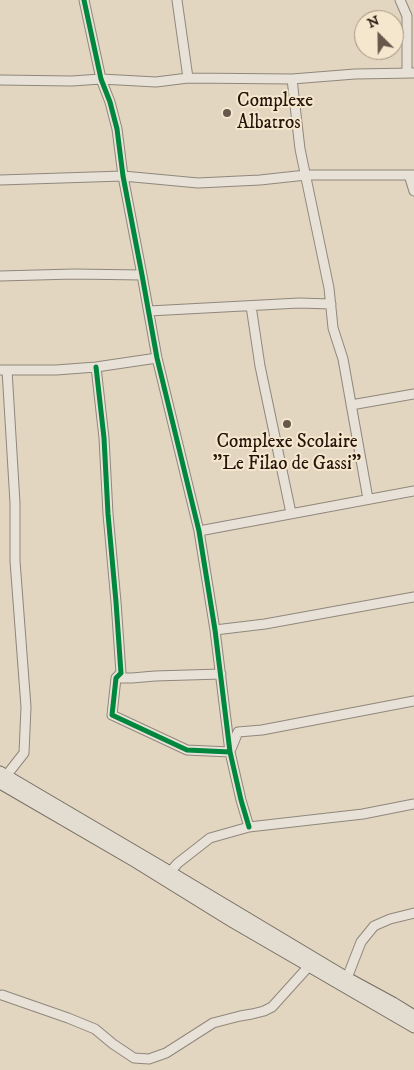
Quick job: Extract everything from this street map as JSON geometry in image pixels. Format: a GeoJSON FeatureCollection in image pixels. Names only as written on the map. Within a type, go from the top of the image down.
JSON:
{"type":"FeatureCollection","features":[{"type":"Feature","properties":{"kind":"main road"},"geometry":{"type":"LineString","coordinates":[[2,777],[107,840],[170,872],[414,1016]]}},
{"type":"Feature","properties":{"kind":"main road"},"geometry":{"type":"LineString","coordinates":[[107,840],[136,862],[233,922],[414,1027]]}},
{"type":"Feature","properties":{"kind":"street"},"geometry":{"type":"LineString","coordinates":[[84,0],[101,79],[110,102],[117,130],[123,176],[157,358],[199,531],[215,630],[230,752],[249,827]]}},
{"type":"Feature","properties":{"kind":"street"},"geometry":{"type":"LineString","coordinates":[[177,0],[188,78]]}},
{"type":"Feature","properties":{"kind":"street"},"geometry":{"type":"LineString","coordinates":[[0,80],[72,81],[101,79],[156,82],[188,78],[292,79],[355,74],[410,73],[407,16],[400,0]]}},
{"type":"Feature","properties":{"kind":"street"},"geometry":{"type":"LineString","coordinates":[[292,79],[300,149],[329,288],[333,328],[343,359],[368,499]]}},
{"type":"Feature","properties":{"kind":"street"},"geometry":{"type":"LineString","coordinates":[[0,180],[123,176],[198,183],[260,180],[306,175],[412,175],[414,191]]}},
{"type":"Feature","properties":{"kind":"street"},"geometry":{"type":"LineString","coordinates":[[0,276],[142,274]]}},
{"type":"Feature","properties":{"kind":"street"},"geometry":{"type":"LineString","coordinates":[[149,311],[331,304]]}},
{"type":"Feature","properties":{"kind":"street"},"geometry":{"type":"LineString","coordinates":[[251,306],[260,366],[291,513]]}},
{"type":"Feature","properties":{"kind":"street"},"geometry":{"type":"LineString","coordinates":[[2,777],[24,753],[26,708],[15,561],[15,503],[3,370],[56,370],[96,367],[157,358]]}},
{"type":"Feature","properties":{"kind":"street"},"geometry":{"type":"LineString","coordinates":[[96,367],[104,438],[121,674],[116,678],[112,715],[187,750],[230,752]]}},
{"type":"Feature","properties":{"kind":"street"},"geometry":{"type":"LineString","coordinates":[[350,405],[414,394]]}},
{"type":"Feature","properties":{"kind":"street"},"geometry":{"type":"LineString","coordinates":[[199,531],[414,491]]}},
{"type":"Feature","properties":{"kind":"street"},"geometry":{"type":"LineString","coordinates":[[215,630],[265,624],[414,597]]}},
{"type":"Feature","properties":{"kind":"street"},"geometry":{"type":"LineString","coordinates":[[116,678],[221,674]]}},
{"type":"Feature","properties":{"kind":"street"},"geometry":{"type":"LineString","coordinates":[[230,752],[238,732],[262,730],[414,701]]}},
{"type":"Feature","properties":{"kind":"street"},"geometry":{"type":"LineString","coordinates":[[170,872],[178,862],[210,838],[249,827],[363,814],[414,804]]}},
{"type":"Feature","properties":{"kind":"street"},"geometry":{"type":"LineString","coordinates":[[347,978],[362,942],[374,926],[390,919],[414,914]]}},
{"type":"Feature","properties":{"kind":"street"},"geometry":{"type":"LineString","coordinates":[[2,995],[68,1018],[95,1030],[134,1058],[149,1059],[166,1053],[213,1023],[264,1011],[272,1007],[309,966]]}},
{"type":"Feature","properties":{"kind":"cycle path"},"geometry":{"type":"LineString","coordinates":[[84,0],[101,79],[110,102],[117,129],[123,176],[157,358],[199,531],[215,630],[230,752],[249,827]]}},
{"type":"Feature","properties":{"kind":"cycle path"},"geometry":{"type":"LineString","coordinates":[[96,367],[104,438],[121,673],[116,678],[112,715],[187,750],[230,752]]}},
{"type":"Feature","properties":{"kind":"place","name":"Complexe Albatros"},"geometry":{"type":"Point","coordinates":[227,113]}},
{"type":"Feature","properties":{"kind":"place","name":"Complexe Scolaire \"Le Filao de Gassi\""},"geometry":{"type":"Point","coordinates":[287,424]}}]}
